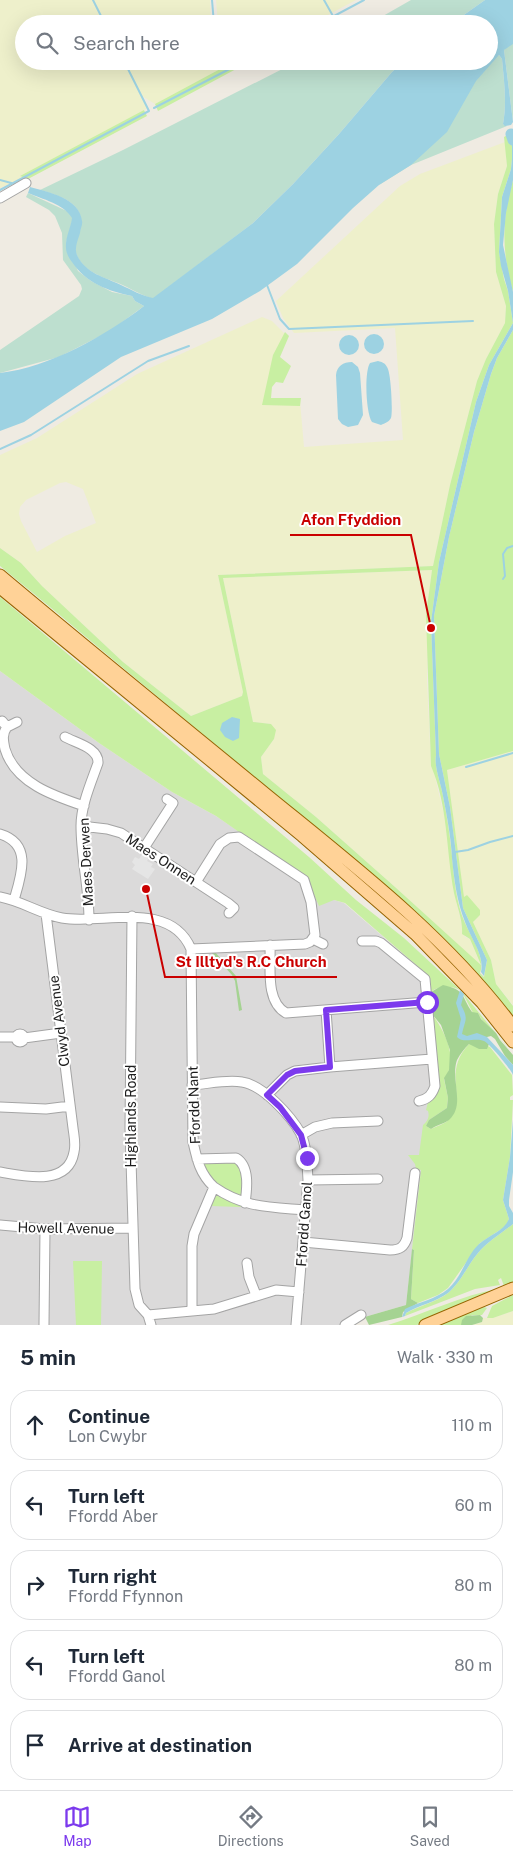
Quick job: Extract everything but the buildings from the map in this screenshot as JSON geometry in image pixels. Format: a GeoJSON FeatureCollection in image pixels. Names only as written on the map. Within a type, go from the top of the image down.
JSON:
{"type":"FeatureCollection","features":[{"type":"Feature","properties":{"kind":"main road"},"geometry":{"type":"LineString","coordinates":[[0,575],[396,902],[464,967],[513,1026]]}},
{"type":"Feature","properties":{"kind":"main road"},"geometry":{"type":"LineString","coordinates":[[0,588],[302,836],[415,934],[482,1003],[513,1042]]}},
{"type":"Feature","properties":{"kind":"main road"},"geometry":{"type":"LineString","coordinates":[[425,1325],[513,1288]]}},
{"type":"Feature","properties":{"kind":"street"},"geometry":{"type":"LineString","coordinates":[[0,198],[26,183]]}},
{"type":"Feature","properties":{"kind":"street"},"geometry":{"type":"LineString","coordinates":[[17,722],[4,724],[2,737],[6,751],[17,771],[54,796],[84,806]]}},
{"type":"Feature","properties":{"kind":"street","name":"Maes Derwen"},"geometry":{"type":"LineString","coordinates":[[65,737],[95,752],[98,757],[98,763],[84,806],[81,826],[89,920]]}},
{"type":"Feature","properties":{"kind":"street"},"geometry":{"type":"LineString","coordinates":[[144,848],[173,800]]}},
{"type":"Feature","properties":{"kind":"street","name":"Maes Onnen"},"geometry":{"type":"LineString","coordinates":[[81,826],[114,830],[196,882],[234,912]]}},
{"type":"Feature","properties":{"kind":"street"},"geometry":{"type":"LineString","coordinates":[[0,834],[11,839],[22,856],[21,875],[14,900]]}},
{"type":"Feature","properties":{"kind":"street"},"geometry":{"type":"LineString","coordinates":[[0,897],[14,900],[46,914],[74,920],[132,916],[166,924],[184,937],[191,949],[305,944],[313,939],[316,930],[311,902],[304,880],[239,838],[229,838],[220,844],[196,882]]}},
{"type":"Feature","properties":{"kind":"street","name":"Clwyd Avenue"},"geometry":{"type":"LineString","coordinates":[[0,1172],[47,1177],[58,1174],[66,1169],[74,1155],[73,1128],[46,914]]}},
{"type":"Feature","properties":{"kind":"street","name":"Highlands Road"},"geometry":{"type":"LineString","coordinates":[[132,916],[130,1128],[136,1297],[139,1305],[147,1314],[151,1325]]}},
{"type":"Feature","properties":{"kind":"street"},"geometry":{"type":"LineString","coordinates":[[313,939],[323,944]]}},
{"type":"Feature","properties":{"kind":"street"},"geometry":{"type":"LineString","coordinates":[[366,939],[381,943],[425,979],[435,1086],[433,1092],[422,1102]]}},
{"type":"Feature","properties":{"kind":"street"},"geometry":{"type":"LineString","coordinates":[[270,945],[273,1000],[286,1013],[427,1002]]}},
{"type":"Feature","properties":{"kind":"street","name":"Ffordd Nant"},"geometry":{"type":"LineString","coordinates":[[191,949],[193,1142],[202,1174],[214,1187]]}},
{"type":"Feature","properties":{"kind":"street"},"geometry":{"type":"LineString","coordinates":[[326,1010],[330,1067]]}},
{"type":"Feature","properties":{"kind":"street"},"geometry":{"type":"LineString","coordinates":[[0,1037],[61,1033]]}},
{"type":"Feature","properties":{"kind":"street"},"geometry":{"type":"LineString","coordinates":[[267,1095],[287,1075],[295,1071],[432,1059]]}},
{"type":"Feature","properties":{"kind":"street","name":"Ffordd Ganol"},"geometry":{"type":"LineString","coordinates":[[192,1085],[242,1082],[250,1084],[267,1095],[280,1107],[301,1135],[307,1158],[308,1180],[304,1210],[296,1325]]}},
{"type":"Feature","properties":{"kind":"street"},"geometry":{"type":"LineString","coordinates":[[0,1107],[46,1110],[70,1106]]}},
{"type":"Feature","properties":{"kind":"street"},"geometry":{"type":"LineString","coordinates":[[301,1135],[315,1127],[332,1123],[378,1121]]}},
{"type":"Feature","properties":{"kind":"street"},"geometry":{"type":"LineString","coordinates":[[364,1122],[370,1124],[371,1128]]}},
{"type":"Feature","properties":{"kind":"street"},"geometry":{"type":"LineString","coordinates":[[197,1159],[236,1158],[240,1160],[245,1168],[245,1202]]}},
{"type":"Feature","properties":{"kind":"street"},"geometry":{"type":"LineString","coordinates":[[303,1242],[390,1250],[401,1248],[405,1245],[407,1238],[412,1178]]}},
{"type":"Feature","properties":{"kind":"street"},"geometry":{"type":"LineString","coordinates":[[308,1180],[364,1183],[378,1179]]}},
{"type":"Feature","properties":{"kind":"street"},"geometry":{"type":"LineString","coordinates":[[192,1311],[193,1240],[214,1187],[245,1202],[261,1207],[304,1210]]}},
{"type":"Feature","properties":{"kind":"street","name":"Howell Avenue"},"geometry":{"type":"LineString","coordinates":[[0,1225],[45,1229],[133,1228]]}},
{"type":"Feature","properties":{"kind":"street"},"geometry":{"type":"LineString","coordinates":[[44,1325],[45,1229]]}},
{"type":"Feature","properties":{"kind":"street"},"geometry":{"type":"LineString","coordinates":[[247,1263],[249,1277],[256,1295]]}},
{"type":"Feature","properties":{"kind":"street"},"geometry":{"type":"LineString","coordinates":[[147,1314],[192,1311],[228,1305],[276,1290],[299,1292]]}},
{"type":"Feature","properties":{"kind":"street"},"geometry":{"type":"LineString","coordinates":[[345,1325],[358,1315]]}},
{"type":"Feature","properties":{"kind":"shaded area"},"geometry":{"type":"Polygon","coordinates":[[[0,671],[99,743],[172,792],[216,816],[334,900],[344,903],[430,977],[432,1014],[449,1112],[426,1126],[406,1305],[368,1316],[352,1325],[0,1325],[0,671]]]}},
{"type":"Feature","properties":{"kind":"shaded area"},"geometry":{"type":"Polygon","coordinates":[[[143,853],[149,858],[147,861],[153,864],[151,867],[155,869],[148,879],[132,869],[135,865],[132,862],[135,857],[139,859],[143,853]]]}},
{"type":"Feature","properties":{"kind":"green space"},"geometry":{"type":"Polygon","coordinates":[[[0,0],[210,0],[211,15],[15,15],[15,70],[218,70],[155,104],[142,96],[148,108],[20,176],[24,177],[0,188],[0,0]]]}},
{"type":"Feature","properties":{"kind":"green space"},"geometry":{"type":"Polygon","coordinates":[[[216,0],[356,0],[328,15],[217,15],[216,0]]]}},
{"type":"Feature","properties":{"kind":"green space"},"geometry":{"type":"Polygon","coordinates":[[[411,0],[485,0],[464,15],[385,15],[411,0]]]}},
{"type":"Feature","properties":{"kind":"green space"},"geometry":{"type":"Polygon","coordinates":[[[513,33],[513,122],[504,50],[513,33]]]}},
{"type":"Feature","properties":{"kind":"green space"},"geometry":{"type":"Polygon","coordinates":[[[498,56],[502,59],[505,92],[503,124],[507,126],[411,165],[379,185],[481,70],[498,70],[498,56]]]}},
{"type":"Feature","properties":{"kind":"green space"},"geometry":{"type":"Polygon","coordinates":[[[218,70],[234,70],[158,111],[155,104],[218,70]]]}},
{"type":"Feature","properties":{"kind":"green space"},"geometry":{"type":"Polygon","coordinates":[[[280,70],[394,70],[293,184],[253,223],[153,299],[99,276],[88,269],[76,253],[81,221],[80,213],[70,202],[40,190],[280,70]]]}},
{"type":"Feature","properties":{"kind":"green space"},"geometry":{"type":"Polygon","coordinates":[[[144,110],[147,116],[28,179],[20,176],[144,110]]]}},
{"type":"Feature","properties":{"kind":"green space"},"geometry":{"type":"Polygon","coordinates":[[[509,134],[512,146],[512,159],[511,169],[502,197],[499,252],[513,323],[489,365],[476,402],[439,562],[431,622],[436,765],[447,818],[457,899],[479,954],[481,961],[481,967],[480,973],[484,977],[487,960],[463,908],[450,807],[439,754],[434,616],[449,537],[474,432],[497,358],[513,330],[513,751],[447,770],[464,897],[467,895],[480,910],[480,915],[473,922],[491,960],[496,984],[513,1006],[513,1016],[454,951],[391,891],[0,566],[0,548],[21,563],[42,586],[123,662],[191,716],[242,696],[243,692],[218,575],[433,566],[450,485],[477,381],[505,323],[506,306],[496,272],[494,224],[498,194],[507,166],[504,137],[509,134]],[[432,570],[223,578],[253,722],[271,724],[276,730],[274,739],[261,757],[263,774],[316,817],[481,965],[470,939],[462,934],[461,919],[451,877],[444,812],[437,781],[431,766],[426,615],[432,570]]]}},
{"type":"Feature","properties":{"kind":"green space"},"geometry":{"type":"Polygon","coordinates":[[[505,142],[507,166],[498,194],[494,224],[496,272],[506,306],[505,323],[477,381],[450,485],[433,566],[218,575],[243,692],[242,696],[191,716],[123,662],[42,586],[21,563],[0,548],[0,455],[37,438],[137,374],[262,317],[272,321],[286,335],[266,402],[300,401],[304,447],[403,440],[395,328],[294,333],[283,318],[276,301],[400,186],[420,174],[505,142]],[[66,482],[60,483],[26,500],[20,507],[21,521],[37,552],[65,536],[96,523],[83,489],[66,482]]]}},
{"type":"Feature","properties":{"kind":"green space"},"geometry":{"type":"Polygon","coordinates":[[[513,180],[513,292],[509,278],[504,236],[506,209],[513,180]]]}},
{"type":"Feature","properties":{"kind":"green space"},"geometry":{"type":"Polygon","coordinates":[[[28,193],[69,212],[73,218],[66,243],[78,271],[91,281],[112,292],[132,296],[135,301],[144,306],[110,331],[59,357],[0,373],[0,350],[79,296],[82,289],[63,260],[62,233],[55,216],[49,210],[26,197],[28,193]]]}},
{"type":"Feature","properties":{"kind":"green space"},"geometry":{"type":"Polygon","coordinates":[[[285,332],[289,336],[280,357],[291,366],[283,383],[276,382],[272,387],[271,398],[301,398],[300,406],[262,405],[273,355],[285,332]]]}},
{"type":"Feature","properties":{"kind":"green space"},"geometry":{"type":"Polygon","coordinates":[[[432,570],[429,592],[427,680],[431,766],[444,815],[454,893],[465,937],[470,939],[481,966],[316,817],[263,774],[261,757],[274,739],[271,724],[253,722],[223,578],[432,570]]]}},
{"type":"Feature","properties":{"kind":"green space"},"geometry":{"type":"Polygon","coordinates":[[[0,597],[309,857],[356,900],[404,938],[460,990],[445,987],[431,992],[430,977],[345,903],[334,900],[319,906],[307,879],[216,816],[172,792],[99,743],[0,671],[0,597]]]}},
{"type":"Feature","properties":{"kind":"green space"},"geometry":{"type":"Polygon","coordinates":[[[513,751],[513,1005],[496,984],[491,960],[473,922],[480,915],[467,895],[464,898],[447,770],[513,751]]]}},
{"type":"Feature","properties":{"kind":"green space"},"geometry":{"type":"Polygon","coordinates":[[[211,952],[215,952],[236,976],[242,1010],[239,1011],[235,981],[232,975],[211,952]]]}},
{"type":"Feature","properties":{"kind":"green space"},"geometry":{"type":"Polygon","coordinates":[[[443,985],[456,989],[462,994],[472,1012],[478,1013],[481,1019],[496,1033],[513,1055],[513,1065],[491,1036],[487,1037],[489,1044],[487,1049],[479,1049],[469,1044],[457,1060],[455,1068],[457,1100],[454,1114],[449,1120],[431,1129],[426,1126],[429,1120],[447,1108],[448,1098],[444,1078],[449,1070],[450,1050],[441,1025],[432,1014],[431,992],[443,985]]]}},
{"type":"Feature","properties":{"kind":"green space"},"geometry":{"type":"Polygon","coordinates":[[[462,992],[495,1032],[483,1021],[478,1013],[473,1013],[462,992]]]}},
{"type":"Feature","properties":{"kind":"green space"},"geometry":{"type":"Polygon","coordinates":[[[432,1014],[445,1037],[451,1063],[444,1079],[448,1098],[447,1108],[429,1120],[426,1126],[431,1129],[443,1124],[454,1111],[457,1065],[469,1044],[483,1044],[490,1047],[512,1075],[513,1095],[510,1097],[510,1100],[513,1100],[510,1157],[503,1200],[509,1219],[506,1226],[480,1243],[448,1288],[438,1295],[418,1303],[411,1299],[414,1250],[412,1249],[421,1170],[416,1169],[415,1164],[408,1155],[419,1155],[423,1125],[427,1121],[429,1113],[426,1110],[428,1102],[436,1093],[432,1014]]]}},
{"type":"Feature","properties":{"kind":"green space"},"geometry":{"type":"Polygon","coordinates":[[[235,1161],[241,1165],[244,1192],[241,1197],[222,1188],[212,1180],[203,1162],[235,1161]]]}},
{"type":"Feature","properties":{"kind":"green space"},"geometry":{"type":"Polygon","coordinates":[[[216,1193],[242,1204],[241,1207],[210,1206],[216,1193]]]}},
{"type":"Feature","properties":{"kind":"green space"},"geometry":{"type":"Polygon","coordinates":[[[513,1224],[513,1282],[504,1286],[501,1278],[498,1280],[500,1285],[475,1289],[405,1316],[406,1313],[448,1293],[457,1284],[481,1249],[513,1224]]]}},
{"type":"Feature","properties":{"kind":"green space"},"geometry":{"type":"Polygon","coordinates":[[[412,1249],[414,1250],[411,1299],[418,1303],[403,1312],[402,1317],[369,1325],[365,1317],[406,1305],[412,1249]]]}},
{"type":"Feature","properties":{"kind":"green space"},"geometry":{"type":"Polygon","coordinates":[[[73,1261],[102,1261],[101,1325],[76,1325],[73,1261]]]}},
{"type":"Feature","properties":{"kind":"green space"},"geometry":{"type":"Polygon","coordinates":[[[499,1289],[417,1325],[388,1325],[457,1300],[499,1289]]]}},
{"type":"Feature","properties":{"kind":"green space"},"geometry":{"type":"Polygon","coordinates":[[[513,1295],[513,1311],[493,1318],[487,1318],[492,1306],[513,1295]]]}},
{"type":"Feature","properties":{"kind":"green space"},"geometry":{"type":"Polygon","coordinates":[[[484,1307],[487,1308],[482,1315],[472,1315],[461,1325],[436,1325],[464,1313],[484,1307]]]}},
{"type":"Feature","properties":{"kind":"green space"},"geometry":{"type":"Polygon","coordinates":[[[513,1311],[513,1325],[472,1325],[482,1322],[483,1318],[493,1318],[513,1311]]]}},
{"type":"Feature","properties":{"kind":"green space"},"geometry":{"type":"Polygon","coordinates":[[[480,1315],[483,1318],[482,1322],[472,1325],[461,1325],[462,1320],[466,1316],[480,1315]]]}},
{"type":"Feature","properties":{"kind":"water"},"geometry":{"type":"Polygon","coordinates":[[[485,0],[513,0],[513,44],[504,50],[513,122],[511,125],[505,126],[503,124],[505,92],[502,59],[499,55],[498,56],[498,15],[464,15],[485,0]]]}},
{"type":"Feature","properties":{"kind":"water"},"geometry":{"type":"Polygon","coordinates":[[[394,70],[486,70],[476,81],[447,132],[411,165],[379,185],[297,264],[260,291],[212,319],[121,357],[24,422],[0,431],[0,373],[19,370],[57,357],[94,339],[144,306],[135,301],[132,296],[114,292],[98,285],[78,269],[66,250],[66,240],[72,218],[64,209],[28,193],[30,187],[62,197],[76,207],[82,222],[76,252],[85,267],[102,277],[153,298],[253,223],[293,184],[394,70]]]}},
{"type":"Feature","properties":{"kind":"water"},"geometry":{"type":"Polygon","coordinates":[[[513,136],[513,180],[506,213],[503,245],[513,292],[513,323],[499,252],[502,197],[511,169],[512,146],[510,137],[513,136]]]}},
{"type":"Feature","properties":{"kind":"water"},"geometry":{"type":"Polygon","coordinates":[[[513,323],[513,330],[497,358],[491,374],[474,432],[449,537],[434,616],[439,754],[450,807],[463,908],[487,960],[484,976],[481,972],[482,966],[479,953],[465,922],[458,898],[449,827],[436,765],[431,622],[439,562],[476,402],[489,365],[513,323]]]}},
{"type":"Feature","properties":{"kind":"water"},"geometry":{"type":"Polygon","coordinates":[[[374,334],[381,337],[384,344],[381,351],[374,354],[367,351],[364,344],[367,337],[374,334]]]}},
{"type":"Feature","properties":{"kind":"water"},"geometry":{"type":"Polygon","coordinates":[[[349,335],[356,338],[359,345],[356,352],[349,355],[342,352],[339,345],[342,338],[349,335]]]}},
{"type":"Feature","properties":{"kind":"water"},"geometry":{"type":"Polygon","coordinates":[[[378,361],[384,364],[388,370],[392,401],[391,418],[381,425],[372,422],[370,418],[366,393],[368,368],[370,363],[378,361]]]}},
{"type":"Feature","properties":{"kind":"water"},"geometry":{"type":"Polygon","coordinates":[[[352,362],[358,367],[360,373],[363,415],[358,425],[348,427],[338,419],[336,375],[341,365],[352,362]]]}},
{"type":"Feature","properties":{"kind":"water"},"geometry":{"type":"Polygon","coordinates":[[[232,717],[240,719],[239,738],[233,741],[225,737],[220,730],[222,723],[232,717]]]}},
{"type":"Feature","properties":{"kind":"water"},"geometry":{"type":"Polygon","coordinates":[[[460,990],[464,994],[461,1005],[466,1017],[462,1034],[467,1036],[477,1033],[487,1037],[513,1065],[513,1075],[500,1056],[484,1041],[463,1040],[457,1037],[461,1019],[456,1003],[460,990]]]}},
{"type":"Feature","properties":{"kind":"water"},"geometry":{"type":"Polygon","coordinates":[[[513,1120],[513,1172],[509,1206],[513,1213],[513,1224],[481,1249],[457,1284],[448,1293],[411,1310],[402,1317],[405,1309],[433,1298],[448,1289],[457,1279],[479,1244],[496,1233],[509,1219],[503,1200],[510,1157],[513,1120]]]}},
{"type":"Feature","properties":{"kind":"waterway"},"geometry":{"type":"LineString","coordinates":[[93,0],[100,15]]}},
{"type":"Feature","properties":{"kind":"waterway"},"geometry":{"type":"LineString","coordinates":[[212,0],[213,15]]}},
{"type":"Feature","properties":{"kind":"waterway"},"geometry":{"type":"LineString","coordinates":[[324,0],[332,15]]}},
{"type":"Feature","properties":{"kind":"waterway"},"geometry":{"type":"LineString","coordinates":[[336,15],[364,0]]}},
{"type":"Feature","properties":{"kind":"waterway"},"geometry":{"type":"LineString","coordinates":[[0,190],[149,111],[128,70]]}},
{"type":"Feature","properties":{"kind":"waterway"},"geometry":{"type":"LineString","coordinates":[[154,108],[228,70]]}},
{"type":"Feature","properties":{"kind":"waterway"},"geometry":{"type":"LineString","coordinates":[[511,134],[513,140]]}},
{"type":"Feature","properties":{"kind":"waterway"},"geometry":{"type":"LineString","coordinates":[[0,180],[15,184]]}},
{"type":"Feature","properties":{"kind":"waterway"},"geometry":{"type":"LineString","coordinates":[[267,285],[280,319],[289,329],[473,321]]}},
{"type":"Feature","properties":{"kind":"waterway"},"geometry":{"type":"LineString","coordinates":[[0,449],[31,435],[148,361],[189,346]]}},
{"type":"Feature","properties":{"kind":"waterway"},"geometry":{"type":"LineString","coordinates":[[503,579],[505,576],[503,554],[507,548],[513,546]]}},
{"type":"Feature","properties":{"kind":"waterway"},"geometry":{"type":"LineString","coordinates":[[466,767],[513,753]]}},
{"type":"Feature","properties":{"kind":"waterway"},"geometry":{"type":"LineString","coordinates":[[455,852],[468,850],[513,836]]}},
{"type":"Feature","properties":{"kind":"place","name":"Afon Ffyddion"},"geometry":{"type":"Point","coordinates":[431,628]}},
{"type":"Feature","properties":{"kind":"place","name":"St Illtyd's R.C Church"},"geometry":{"type":"Point","coordinates":[146,889]}},
{"type":"Feature","properties":{"kind":"route"},"geometry":{"type":"LineString","coordinates":[[307,1158],[301,1135],[280,1107],[267,1095],[287,1075],[295,1071],[330,1067],[326,1010],[427,1002]]}}]}
